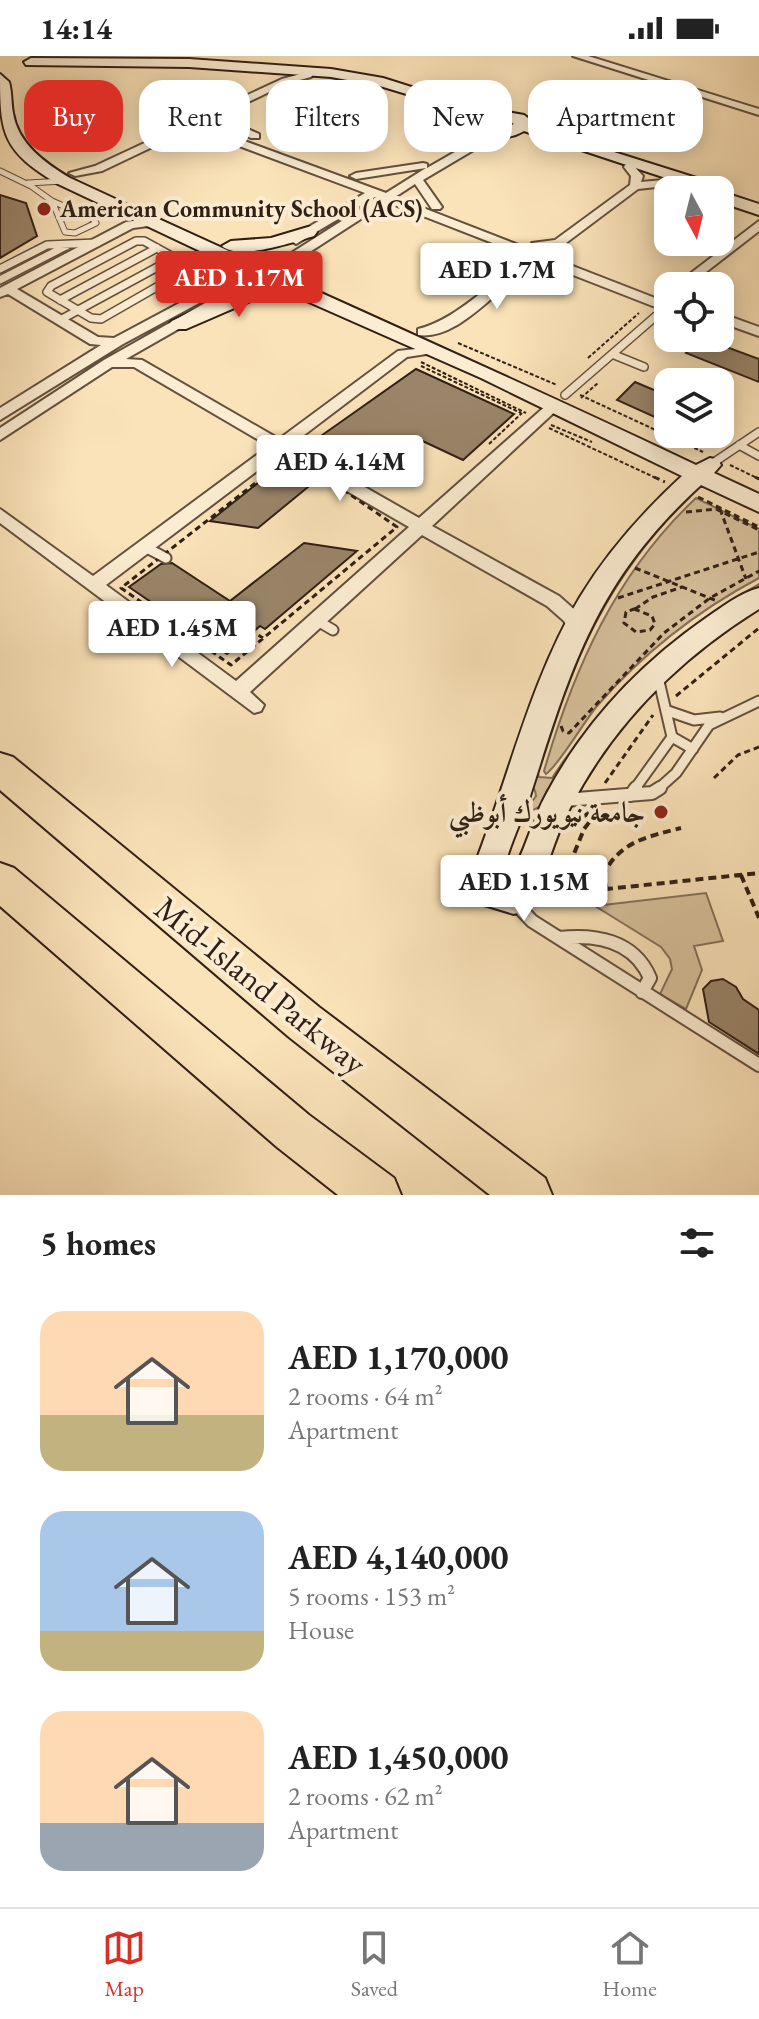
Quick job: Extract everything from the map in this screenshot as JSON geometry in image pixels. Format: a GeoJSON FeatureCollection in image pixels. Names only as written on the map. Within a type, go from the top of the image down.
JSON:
{"type":"FeatureCollection","features":[{"type":"Feature","properties":{"kind":"highway","name":"Mid-Island Parkway"},"geometry":{"type":"LineString","coordinates":[[0,768],[304,1022],[533,1192]]}},
{"type":"Feature","properties":{"kind":"highway"},"geometry":{"type":"LineString","coordinates":[[0,881],[293,1131],[377,1195]]}},
{"type":"Feature","properties":{"kind":"street"},"geometry":{"type":"LineString","coordinates":[[578,56],[759,112]]}},
{"type":"Feature","properties":{"kind":"street"},"geometry":{"type":"LineString","coordinates":[[17,71],[201,63],[331,73],[404,89]]}},
{"type":"Feature","properties":{"kind":"street"},"geometry":{"type":"LineString","coordinates":[[404,94],[308,75],[277,78],[131,66],[17,71],[4,84],[4,122],[25,152],[231,246],[296,290],[560,399],[759,488]]}},
{"type":"Feature","properties":{"kind":"street"},"geometry":{"type":"LineString","coordinates":[[17,71],[19,99],[29,132],[43,151],[139,221],[264,268],[488,374],[560,399],[638,436],[661,440],[704,465],[759,504]]}},
{"type":"Feature","properties":{"kind":"street"},"geometry":{"type":"LineString","coordinates":[[250,94],[277,78]]}},
{"type":"Feature","properties":{"kind":"street"},"geometry":{"type":"LineString","coordinates":[[512,116],[539,133],[676,176]]}},
{"type":"Feature","properties":{"kind":"street"},"geometry":{"type":"LineString","coordinates":[[512,131],[522,123]]}},
{"type":"Feature","properties":{"kind":"street"},"geometry":{"type":"LineString","coordinates":[[250,134],[356,176],[385,192]]}},
{"type":"Feature","properties":{"kind":"street"},"geometry":{"type":"LineString","coordinates":[[512,134],[532,137],[657,176]]}},
{"type":"Feature","properties":{"kind":"street"},"geometry":{"type":"LineString","coordinates":[[250,147],[318,172],[385,192],[529,255],[556,254],[654,297]]}},
{"type":"Feature","properties":{"kind":"street"},"geometry":{"type":"LineString","coordinates":[[81,176],[139,149]]}},
{"type":"Feature","properties":{"kind":"street"},"geometry":{"type":"LineString","coordinates":[[357,217],[385,192],[446,152]]}},
{"type":"Feature","properties":{"kind":"street"},"geometry":{"type":"LineString","coordinates":[[3,404],[30,396],[118,341],[219,287],[264,268],[308,232],[346,208],[416,178],[462,152]]}},
{"type":"Feature","properties":{"kind":"street"},"geometry":{"type":"LineString","coordinates":[[356,176],[423,166]]}},
{"type":"Feature","properties":{"kind":"street"},"geometry":{"type":"LineString","coordinates":[[629,167],[637,176],[635,186]]}},
{"type":"Feature","properties":{"kind":"street"},"geometry":{"type":"LineString","coordinates":[[318,172],[343,189],[349,202],[346,208]]}},
{"type":"Feature","properties":{"kind":"street"},"geometry":{"type":"LineString","coordinates":[[416,178],[436,212]]}},
{"type":"Feature","properties":{"kind":"street"},"geometry":{"type":"LineString","coordinates":[[93,585],[283,445],[428,346],[529,255],[556,254],[635,186],[654,184]]}},
{"type":"Feature","properties":{"kind":"street"},"geometry":{"type":"LineString","coordinates":[[734,196],[755,206]]}},
{"type":"Feature","properties":{"kind":"street"},"geometry":{"type":"LineString","coordinates":[[734,201],[755,206]]}},
{"type":"Feature","properties":{"kind":"street"},"geometry":{"type":"LineString","coordinates":[[135,356],[264,268],[357,217],[388,206],[436,212]]}},
{"type":"Feature","properties":{"kind":"street"},"geometry":{"type":"LineString","coordinates":[[698,272],[756,226],[755,206]]}},
{"type":"Feature","properties":{"kind":"street"},"geometry":{"type":"LineString","coordinates":[[3,288],[139,221]]}},
{"type":"Feature","properties":{"kind":"street"},"geometry":{"type":"LineString","coordinates":[[231,246],[272,243],[308,232]]}},
{"type":"Feature","properties":{"kind":"street"},"geometry":{"type":"LineString","coordinates":[[209,249],[216,265],[219,287]]}},
{"type":"Feature","properties":{"kind":"street"},"geometry":{"type":"LineString","coordinates":[[3,288],[60,320],[100,353],[135,356],[418,526],[553,601],[570,616],[602,605]]}},
{"type":"Feature","properties":{"kind":"street"},"geometry":{"type":"LineString","coordinates":[[179,325],[236,297],[259,291],[296,290]]}},
{"type":"Feature","properties":{"kind":"street"},"geometry":{"type":"LineString","coordinates":[[734,322],[759,332]]}},
{"type":"Feature","properties":{"kind":"street"},"geometry":{"type":"LineString","coordinates":[[734,333],[759,342]]}},
{"type":"Feature","properties":{"kind":"street"},"geometry":{"type":"LineString","coordinates":[[0,435],[100,353]]}},
{"type":"Feature","properties":{"kind":"street"},"geometry":{"type":"LineString","coordinates":[[238,691],[560,399]]}},
{"type":"Feature","properties":{"kind":"street"},"geometry":{"type":"LineString","coordinates":[[704,465],[617,561],[602,605],[560,664],[487,874],[486,886],[492,893],[514,899],[564,813],[610,722],[657,670],[711,627],[751,587]]}},
{"type":"Feature","properties":{"kind":"street"},"geometry":{"type":"LineString","coordinates":[[0,515],[254,705]]}},
{"type":"Feature","properties":{"kind":"lane"},"geometry":{"type":"LineString","coordinates":[[0,171],[96,223],[75,233],[65,232],[52,201]]}},
{"type":"Feature","properties":{"kind":"lane"},"geometry":{"type":"LineString","coordinates":[[24,183],[44,183],[81,176]]}},
{"type":"Feature","properties":{"kind":"lane"},"geometry":{"type":"LineString","coordinates":[[42,193],[44,183]]}},
{"type":"Feature","properties":{"kind":"lane"},"geometry":{"type":"LineString","coordinates":[[144,241],[174,258],[187,265],[187,270],[103,318],[93,319],[47,292],[49,287],[133,242],[144,241]]}},
{"type":"Feature","properties":{"kind":"lane"},"geometry":{"type":"LineString","coordinates":[[3,288],[71,243]]}},
{"type":"Feature","properties":{"kind":"lane"},"geometry":{"type":"LineString","coordinates":[[0,269],[47,245],[97,243]]}},
{"type":"Feature","properties":{"kind":"lane"},"geometry":{"type":"LineString","coordinates":[[60,300],[157,248]]}},
{"type":"Feature","properties":{"kind":"lane"},"geometry":{"type":"LineString","coordinates":[[60,320],[174,258]]}},
{"type":"Feature","properties":{"kind":"lane"},"geometry":{"type":"LineString","coordinates":[[560,399],[612,354],[654,307]]}},
{"type":"Feature","properties":{"kind":"lane"},"geometry":{"type":"LineString","coordinates":[[612,354],[644,367]]}},
{"type":"Feature","properties":{"kind":"lane"},"geometry":{"type":"LineString","coordinates":[[704,465],[759,432]]}},
{"type":"Feature","properties":{"kind":"lane"},"geometry":{"type":"LineString","coordinates":[[739,445],[759,456]]}},
{"type":"Feature","properties":{"kind":"lane"},"geometry":{"type":"LineString","coordinates":[[145,547],[165,557]]}},
{"type":"Feature","properties":{"kind":"lane"},"geometry":{"type":"LineString","coordinates":[[316,620],[333,630]]}},
{"type":"Feature","properties":{"kind":"lane"},"geometry":{"type":"LineString","coordinates":[[631,795],[672,737],[657,670]]}},
{"type":"Feature","properties":{"kind":"lane"},"geometry":{"type":"LineString","coordinates":[[668,711],[694,720],[720,717],[759,701]]}},
{"type":"Feature","properties":{"kind":"lane"},"geometry":{"type":"LineString","coordinates":[[564,813],[631,795],[652,793],[664,787],[705,730],[720,717]]}},
{"type":"Feature","properties":{"kind":"lane"},"geometry":{"type":"LineString","coordinates":[[672,737],[693,749]]}},
{"type":"Feature","properties":{"kind":"lane"},"geometry":{"type":"LineString","coordinates":[[514,899],[521,912],[558,938],[759,1065]]}},
{"type":"Feature","properties":{"kind":"lane"},"geometry":{"type":"LineString","coordinates":[[558,938],[600,937],[640,961],[650,978],[642,992]]}},
{"type":"Feature","properties":{"kind":"path"},"geometry":{"type":"LineString","coordinates":[[586,360],[639,313]]}},
{"type":"Feature","properties":{"kind":"path"},"geometry":{"type":"LineString","coordinates":[[428,346],[555,387],[560,399],[668,484]]}},
{"type":"Feature","properties":{"kind":"path"},"geometry":{"type":"LineString","coordinates":[[428,346],[524,411],[531,418],[522,413],[428,346]]}},
{"type":"Feature","properties":{"kind":"path"},"geometry":{"type":"LineString","coordinates":[[560,399],[581,398],[704,465],[759,479]]}},
{"type":"Feature","properties":{"kind":"path"},"geometry":{"type":"LineString","coordinates":[[489,444],[522,413]]}},
{"type":"Feature","properties":{"kind":"path"},"geometry":{"type":"LineString","coordinates":[[292,454],[397,527],[231,665],[121,588],[165,557],[292,454]]}},
{"type":"Feature","properties":{"kind":"path"},"geometry":{"type":"LineString","coordinates":[[704,465],[704,500]]}},
{"type":"Feature","properties":{"kind":"path"},"geometry":{"type":"LineString","coordinates":[[704,500],[722,503]]}},
{"type":"Feature","properties":{"kind":"path"},"geometry":{"type":"LineString","coordinates":[[704,500],[759,529]]}},
{"type":"Feature","properties":{"kind":"path"},"geometry":{"type":"LineString","coordinates":[[684,512],[721,510]]}},
{"type":"Feature","properties":{"kind":"path"},"geometry":{"type":"LineString","coordinates":[[721,510],[737,559],[751,587]]}},
{"type":"Feature","properties":{"kind":"path"},"geometry":{"type":"LineString","coordinates":[[602,605],[759,552]]}},
{"type":"Feature","properties":{"kind":"path"},"geometry":{"type":"LineString","coordinates":[[639,556],[632,566],[721,603],[708,611]]}},
{"type":"Feature","properties":{"kind":"path"},"geometry":{"type":"LineString","coordinates":[[630,578],[637,568]]}},
{"type":"Feature","properties":{"kind":"path"},"geometry":{"type":"LineString","coordinates":[[561,722],[563,731],[572,730],[664,633],[710,598],[751,587],[759,571]]}},
{"type":"Feature","properties":{"kind":"path"},"geometry":{"type":"LineString","coordinates":[[634,609],[652,616],[655,624],[650,630],[642,633],[627,627],[624,616],[634,609],[653,597],[682,587]]}},
{"type":"Feature","properties":{"kind":"path"},"geometry":{"type":"LineString","coordinates":[[602,605],[623,588]]}},
{"type":"Feature","properties":{"kind":"path"},"geometry":{"type":"LineString","coordinates":[[144,604],[149,600]]}},
{"type":"Feature","properties":{"kind":"path"},"geometry":{"type":"LineString","coordinates":[[670,697],[679,696],[759,628]]}},
{"type":"Feature","properties":{"kind":"path"},"geometry":{"type":"LineString","coordinates":[[250,630],[263,638]]}},
{"type":"Feature","properties":{"kind":"path"},"geometry":{"type":"LineString","coordinates":[[586,724],[625,679],[665,642]]}},
{"type":"Feature","properties":{"kind":"path"},"geometry":{"type":"LineString","coordinates":[[599,790],[654,717],[651,703]]}},
{"type":"Feature","properties":{"kind":"path"},"geometry":{"type":"LineString","coordinates":[[714,778],[738,755],[759,747]]}},
{"type":"Feature","properties":{"kind":"path"},"geometry":{"type":"LineString","coordinates":[[555,901],[584,829],[603,805],[564,813]]}},
{"type":"Feature","properties":{"kind":"path"},"geometry":{"type":"LineString","coordinates":[[607,889],[603,875],[616,850],[631,842],[681,828]]}},
{"type":"Feature","properties":{"kind":"path"},"geometry":{"type":"LineString","coordinates":[[555,901],[594,896],[607,889],[759,873]]}},
{"type":"Feature","properties":{"kind":"path"},"geometry":{"type":"LineString","coordinates":[[741,875],[759,918]]}},
{"type":"Feature","properties":{"kind":"path"},"geometry":{"type":"LineString","coordinates":[[544,885],[555,901]]}},
{"type":"Feature","properties":{"kind":"shaded area"},"geometry":{"type":"Polygon","coordinates":[[[685,497],[689,498],[636,558],[595,624],[549,732],[537,770],[539,777],[552,778],[618,693],[669,645],[727,603],[759,584],[759,588],[699,627],[645,673],[597,724],[556,783],[547,790],[541,806],[519,817],[522,805],[531,803],[536,796],[531,781],[532,769],[585,635],[639,550],[685,497]]]}},
{"type":"Feature","properties":{"kind":"shaded area"},"geometry":{"type":"Polygon","coordinates":[[[696,498],[759,529],[759,578],[714,604],[672,634],[633,668],[597,706],[546,774],[544,771],[569,695],[601,624],[643,558],[696,498]]]}},
{"type":"Feature","properties":{"kind":"shaded area"},"geometry":{"type":"Polygon","coordinates":[[[706,893],[723,941],[694,946],[702,970],[686,1009],[660,994],[672,969],[670,959],[661,947],[595,906],[706,893]]]}},
{"type":"Feature","properties":{"kind":"building"},"geometry":{"type":"Polygon","coordinates":[[[0,195],[26,203],[37,236],[0,258],[0,195]]]}},
{"type":"Feature","properties":{"kind":"building"},"geometry":{"type":"Polygon","coordinates":[[[734,350],[759,359],[759,382],[734,372],[734,368],[724,368],[686,353],[734,350]]]}},
{"type":"Feature","properties":{"kind":"building"},"geometry":{"type":"Polygon","coordinates":[[[416,369],[514,414],[463,460],[414,437],[376,468],[318,438],[416,369]]]}},
{"type":"Feature","properties":{"kind":"building"},"geometry":{"type":"Polygon","coordinates":[[[635,382],[654,390],[654,417],[617,400],[635,382]]]}},
{"type":"Feature","properties":{"kind":"building"},"geometry":{"type":"Polygon","coordinates":[[[287,460],[319,478],[258,528],[210,521],[287,460]]]}},
{"type":"Feature","properties":{"kind":"building"},"geometry":{"type":"Polygon","coordinates":[[[304,543],[357,551],[265,629],[260,626],[227,654],[129,587],[161,564],[172,563],[230,601],[304,543]]]}},
{"type":"Feature","properties":{"kind":"building"},"geometry":{"type":"Polygon","coordinates":[[[723,979],[736,987],[743,999],[759,1010],[759,1054],[709,1022],[703,989],[711,981],[723,979]]]}},
{"type":"Feature","properties":{"kind":"place","name":"American Community School (ACS)"},"geometry":{"type":"Point","coordinates":[44,209]}},
{"type":"Feature","properties":{"kind":"place","name":"جامعة نيويورك أبوظبي"},"geometry":{"type":"Point","coordinates":[661,812]}}]}
